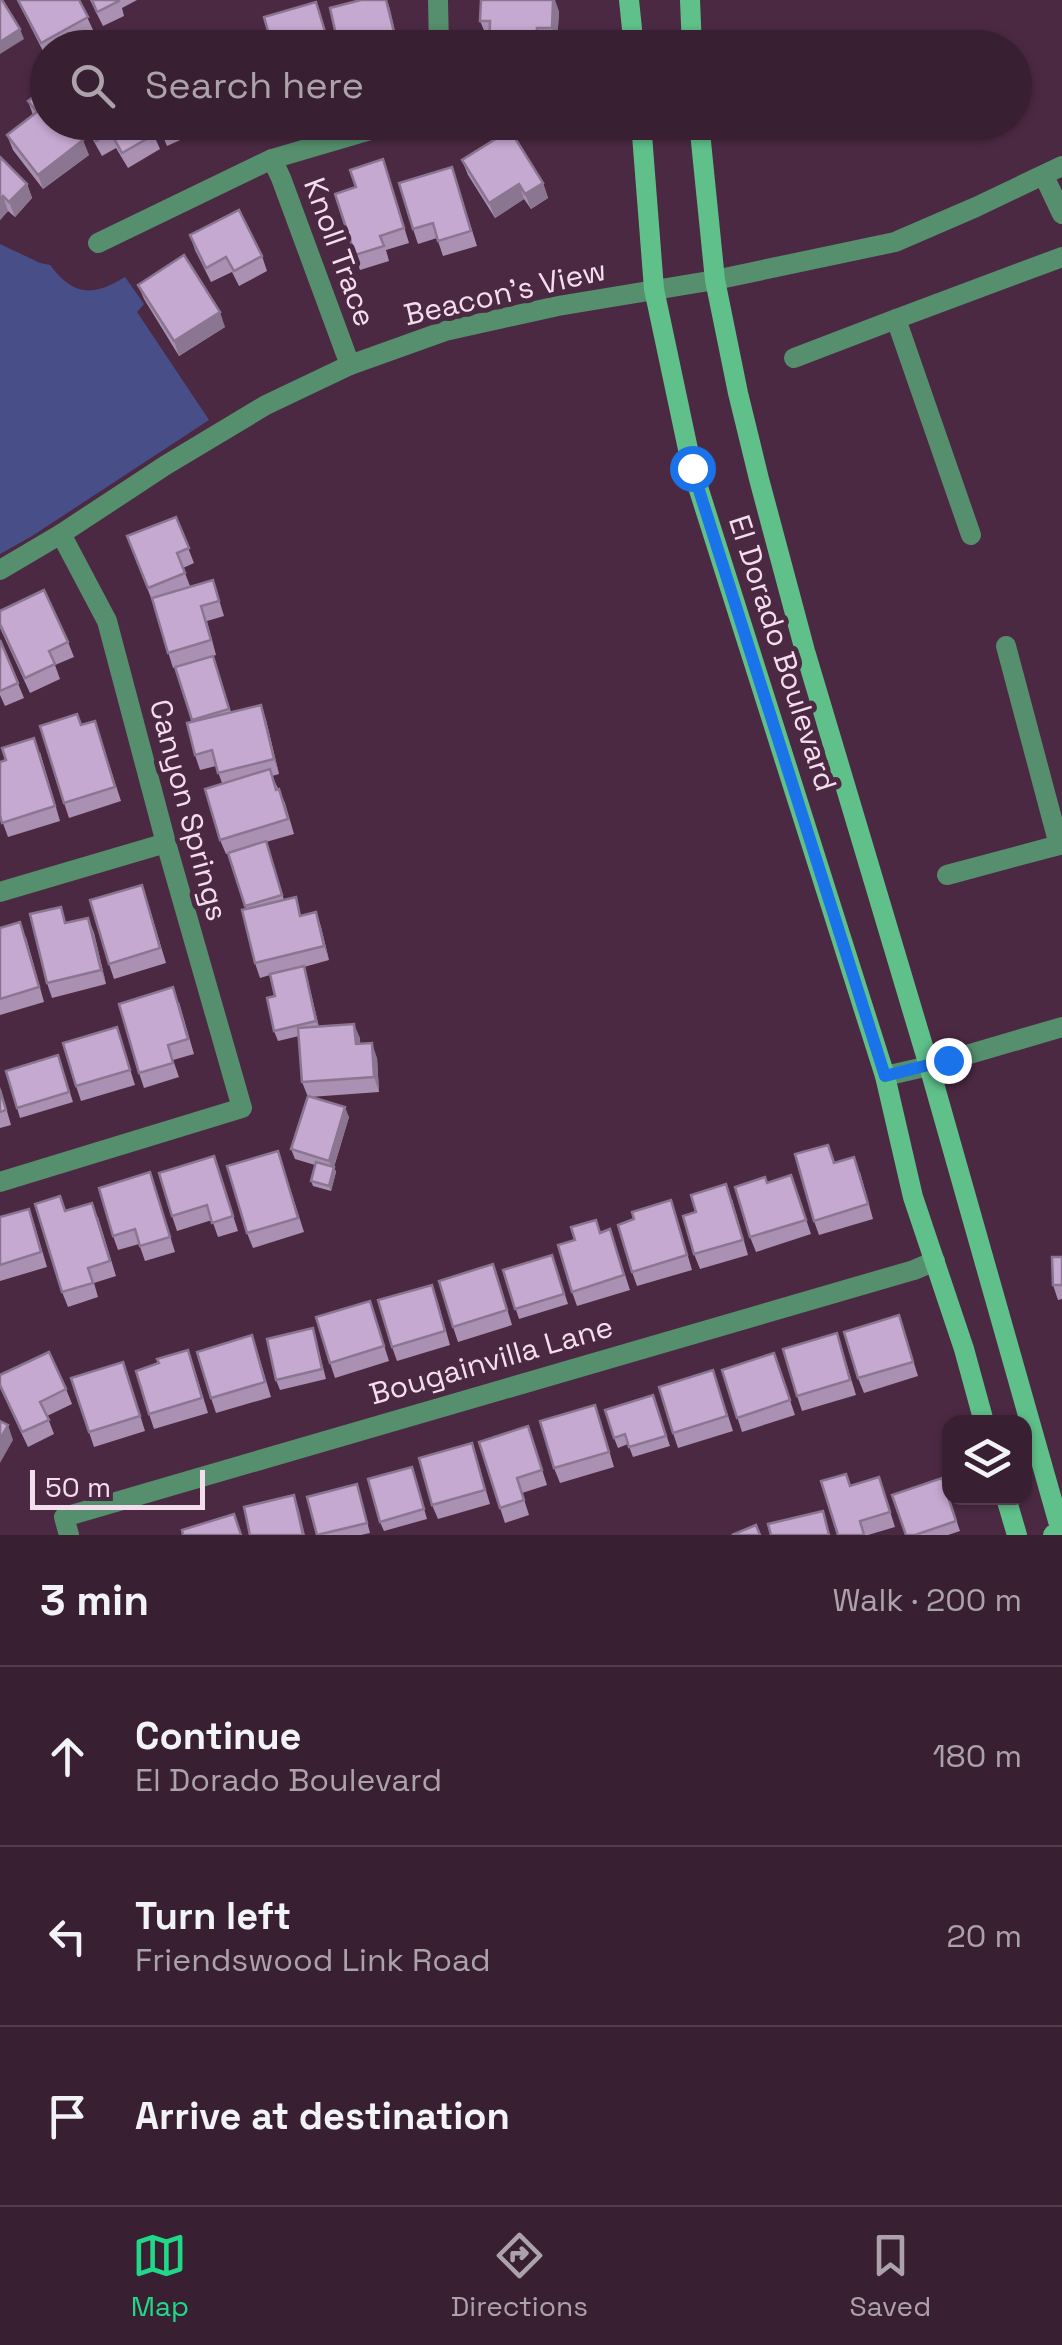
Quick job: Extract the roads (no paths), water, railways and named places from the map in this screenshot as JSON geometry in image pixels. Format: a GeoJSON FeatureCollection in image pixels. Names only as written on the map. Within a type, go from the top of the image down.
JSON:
{"type":"FeatureCollection","features":[{"type":"Feature","properties":{"kind":"main road"},"geometry":{"type":"LineString","coordinates":[[630,0],[632,30]]}},
{"type":"Feature","properties":{"kind":"main road"},"geometry":{"type":"LineString","coordinates":[[690,0],[691,30]]}},
{"type":"Feature","properties":{"kind":"main road","name":"El Dorado Boulevard"},"geometry":{"type":"LineString","coordinates":[[642,140],[654,289],[692,468],[885,1076],[913,1198],[982,1415]]}},
{"type":"Feature","properties":{"kind":"main road","name":"El Dorado Boulevard"},"geometry":{"type":"LineString","coordinates":[[701,140],[714,280],[742,410],[805,651],[929,1066],[1060,1528],[1054,1535]]}},
{"type":"Feature","properties":{"kind":"main road"},"geometry":{"type":"LineString","coordinates":[[1008,1505],[1018,1535]]}},
{"type":"Feature","properties":{"kind":"street"},"geometry":{"type":"LineString","coordinates":[[438,0],[439,30]]}},
{"type":"Feature","properties":{"kind":"street"},"geometry":{"type":"LineString","coordinates":[[98,243],[272,159],[337,140]]}},
{"type":"Feature","properties":{"kind":"street","name":"Knoll Trace"},"geometry":{"type":"LineString","coordinates":[[272,159],[350,365]]}},
{"type":"Feature","properties":{"kind":"street"},"geometry":{"type":"LineString","coordinates":[[1053,172],[1062,214]]}},
{"type":"Feature","properties":{"kind":"street","name":"Beacon's View"},"geometry":{"type":"LineString","coordinates":[[0,570],[266,405],[350,365],[445,331],[895,242],[1053,172]]}},
{"type":"Feature","properties":{"kind":"street"},"geometry":{"type":"LineString","coordinates":[[794,358],[1062,257]]}},
{"type":"Feature","properties":{"kind":"street"},"geometry":{"type":"LineString","coordinates":[[896,319],[971,535]]}},
{"type":"Feature","properties":{"kind":"street","name":"Canyon Springs"},"geometry":{"type":"LineString","coordinates":[[0,1182],[242,1108],[107,621],[61,534]]}},
{"type":"Feature","properties":{"kind":"street"},"geometry":{"type":"LineString","coordinates":[[947,874],[1060,844],[1006,646]]}},
{"type":"Feature","properties":{"kind":"street"},"geometry":{"type":"LineString","coordinates":[[0,892],[166,843]]}},
{"type":"Feature","properties":{"kind":"street"},"geometry":{"type":"LineString","coordinates":[[885,1076],[1062,1027]]}},
{"type":"Feature","properties":{"kind":"street","name":"Bougainvilla Lane"},"geometry":{"type":"LineString","coordinates":[[67,1526],[935,1261]]}}]}
